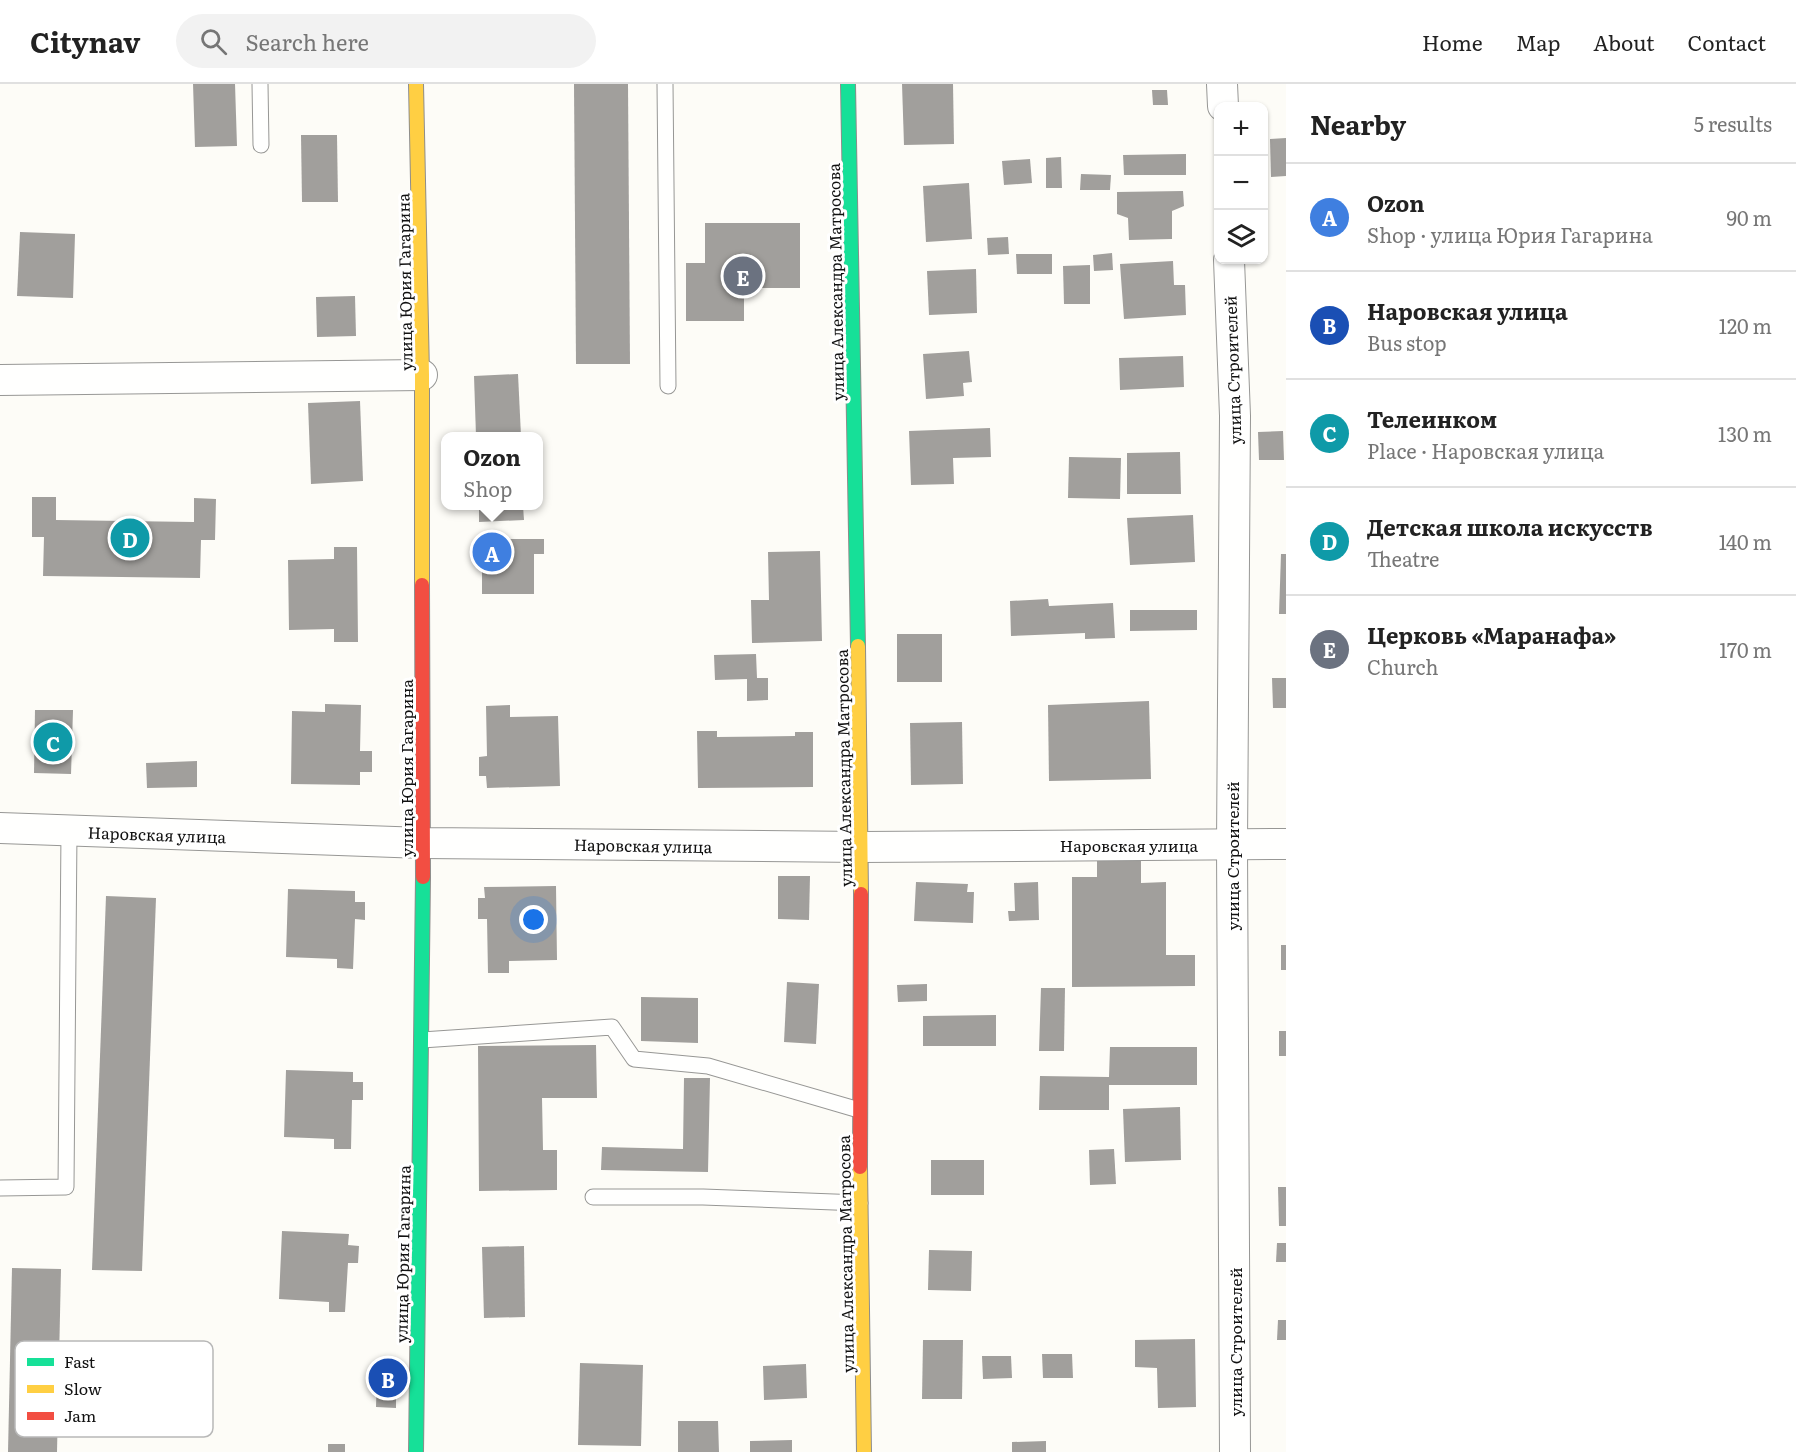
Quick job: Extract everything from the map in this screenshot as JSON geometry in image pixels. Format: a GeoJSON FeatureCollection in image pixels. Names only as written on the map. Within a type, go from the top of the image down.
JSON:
{"type":"FeatureCollection","features":[{"type":"Feature","properties":{"kind":"street","name":"улица Юрия Гагарина"},"geometry":{"type":"LineString","coordinates":[[416,84],[422,375],[423,843],[416,1452]]}},
{"type":"Feature","properties":{"kind":"street","name":"улица Александра Матросова"},"geometry":{"type":"LineString","coordinates":[[848,84],[862,847],[859,1110],[864,1452]]}},
{"type":"Feature","properties":{"kind":"street"},"geometry":{"type":"LineString","coordinates":[[1222,84],[1223,102]]}},
{"type":"Feature","properties":{"kind":"street","name":"улица Строителей"},"geometry":{"type":"LineString","coordinates":[[1229,264],[1235,416],[1232,845],[1235,1452]]}},
{"type":"Feature","properties":{"kind":"street"},"geometry":{"type":"LineString","coordinates":[[0,380],[422,375]]}},
{"type":"Feature","properties":{"kind":"street","name":"Наровская улица"},"geometry":{"type":"LineString","coordinates":[[0,828],[423,843],[862,847],[1286,844]]}},
{"type":"Feature","properties":{"kind":"lane"},"geometry":{"type":"LineString","coordinates":[[260,84],[261,145]]}},
{"type":"Feature","properties":{"kind":"lane"},"geometry":{"type":"LineString","coordinates":[[665,84],[668,386]]}},
{"type":"Feature","properties":{"kind":"lane"},"geometry":{"type":"LineString","coordinates":[[0,1188],[66,1187],[69,831]]}},
{"type":"Feature","properties":{"kind":"lane"},"geometry":{"type":"LineString","coordinates":[[422,1040],[612,1027],[634,1059],[708,1066],[859,1110]]}},
{"type":"Feature","properties":{"kind":"lane"},"geometry":{"type":"LineString","coordinates":[[593,1197],[703,1197],[860,1203]]}},
{"type":"Feature","properties":{"kind":"building"},"geometry":{"type":"Polygon","coordinates":[[[193,84],[235,84],[237,146],[195,147],[193,84]]]}},
{"type":"Feature","properties":{"kind":"building"},"geometry":{"type":"Polygon","coordinates":[[[574,84],[628,84],[630,364],[576,364],[574,84]]]}},
{"type":"Feature","properties":{"kind":"building"},"geometry":{"type":"Polygon","coordinates":[[[902,84],[953,84],[954,144],[904,145],[902,84]]]}},
{"type":"Feature","properties":{"kind":"building"},"geometry":{"type":"Polygon","coordinates":[[[1152,90],[1167,90],[1168,105],[1153,105],[1152,90]]]}},
{"type":"Feature","properties":{"kind":"building"},"geometry":{"type":"Polygon","coordinates":[[[301,135],[337,135],[338,202],[302,202],[301,135]]]}},
{"type":"Feature","properties":{"kind":"building"},"geometry":{"type":"Polygon","coordinates":[[[1286,138],[1286,176],[1271,177],[1270,139],[1286,138]]]}},
{"type":"Feature","properties":{"kind":"building"},"geometry":{"type":"Polygon","coordinates":[[[1186,154],[1186,175],[1124,175],[1123,155],[1186,154]]]}},
{"type":"Feature","properties":{"kind":"building"},"geometry":{"type":"Polygon","coordinates":[[[1061,157],[1062,188],[1046,188],[1046,158],[1061,157]]]}},
{"type":"Feature","properties":{"kind":"building"},"geometry":{"type":"Polygon","coordinates":[[[1030,159],[1032,183],[1004,185],[1002,161],[1030,159]]]}},
{"type":"Feature","properties":{"kind":"building"},"geometry":{"type":"Polygon","coordinates":[[[1081,174],[1111,175],[1110,190],[1080,190],[1081,174]]]}},
{"type":"Feature","properties":{"kind":"building"},"geometry":{"type":"Polygon","coordinates":[[[969,183],[972,239],[926,242],[923,186],[969,183]]]}},
{"type":"Feature","properties":{"kind":"building"},"geometry":{"type":"Polygon","coordinates":[[[1183,191],[1184,206],[1172,211],[1172,239],[1129,240],[1128,218],[1117,214],[1117,192],[1183,191]]]}},
{"type":"Feature","properties":{"kind":"building"},"geometry":{"type":"Polygon","coordinates":[[[705,223],[800,223],[800,288],[744,288],[744,321],[686,321],[686,263],[705,263],[705,223]]]}},
{"type":"Feature","properties":{"kind":"building"},"geometry":{"type":"Polygon","coordinates":[[[20,232],[75,234],[73,298],[17,296],[20,232]]]}},
{"type":"Feature","properties":{"kind":"building"},"geometry":{"type":"Polygon","coordinates":[[[1008,237],[1009,254],[988,255],[987,238],[1008,237]]]}},
{"type":"Feature","properties":{"kind":"building"},"geometry":{"type":"Polygon","coordinates":[[[1112,253],[1113,270],[1094,271],[1093,255],[1112,253]]]}},
{"type":"Feature","properties":{"kind":"building"},"geometry":{"type":"Polygon","coordinates":[[[1016,254],[1052,254],[1052,274],[1017,274],[1016,254]]]}},
{"type":"Feature","properties":{"kind":"building"},"geometry":{"type":"Polygon","coordinates":[[[1173,261],[1174,285],[1185,285],[1186,315],[1124,319],[1120,264],[1173,261]]]}},
{"type":"Feature","properties":{"kind":"building"},"geometry":{"type":"Polygon","coordinates":[[[1090,265],[1090,304],[1064,304],[1063,266],[1090,265]]]}},
{"type":"Feature","properties":{"kind":"building"},"geometry":{"type":"Polygon","coordinates":[[[976,269],[977,313],[929,315],[927,271],[976,269]]]}},
{"type":"Feature","properties":{"kind":"building"},"geometry":{"type":"Polygon","coordinates":[[[355,296],[356,336],[317,337],[316,297],[355,296]]]}},
{"type":"Feature","properties":{"kind":"building"},"geometry":{"type":"Polygon","coordinates":[[[969,351],[972,382],[963,383],[964,396],[926,399],[923,354],[969,351]]]}},
{"type":"Feature","properties":{"kind":"building"},"geometry":{"type":"Polygon","coordinates":[[[1183,356],[1184,387],[1120,390],[1119,358],[1183,356]]]}},
{"type":"Feature","properties":{"kind":"building"},"geometry":{"type":"Polygon","coordinates":[[[518,374],[521,432],[476,432],[474,376],[518,374]]]}},
{"type":"Feature","properties":{"kind":"building"},"geometry":{"type":"Polygon","coordinates":[[[360,401],[363,481],[311,484],[308,403],[360,401]]]}},
{"type":"Feature","properties":{"kind":"building"},"geometry":{"type":"Polygon","coordinates":[[[990,428],[991,457],[953,458],[954,484],[911,485],[909,431],[990,428]]]}},
{"type":"Feature","properties":{"kind":"building"},"geometry":{"type":"Polygon","coordinates":[[[1283,431],[1284,460],[1259,460],[1258,432],[1283,431]]]}},
{"type":"Feature","properties":{"kind":"building"},"geometry":{"type":"Polygon","coordinates":[[[1180,452],[1181,494],[1127,494],[1127,453],[1180,452]]]}},
{"type":"Feature","properties":{"kind":"building"},"geometry":{"type":"Polygon","coordinates":[[[1069,457],[1121,458],[1120,499],[1068,498],[1069,457]]]}},
{"type":"Feature","properties":{"kind":"building"},"geometry":{"type":"Polygon","coordinates":[[[32,497],[56,497],[56,520],[194,522],[194,498],[216,499],[215,540],[201,540],[200,578],[43,576],[44,537],[32,537],[32,497]]]}},
{"type":"Feature","properties":{"kind":"building"},"geometry":{"type":"Polygon","coordinates":[[[479,510],[523,510],[524,520],[479,522],[479,510]]]}},
{"type":"Feature","properties":{"kind":"building"},"geometry":{"type":"Polygon","coordinates":[[[1193,515],[1195,562],[1130,565],[1127,518],[1193,515]]]}},
{"type":"Feature","properties":{"kind":"building"},"geometry":{"type":"Polygon","coordinates":[[[482,539],[544,539],[544,554],[534,554],[534,594],[482,594],[482,539]]]}},
{"type":"Feature","properties":{"kind":"building"},"geometry":{"type":"Polygon","coordinates":[[[334,547],[357,547],[358,642],[334,642],[334,629],[289,630],[288,560],[334,559],[334,547]]]}},
{"type":"Feature","properties":{"kind":"building"},"geometry":{"type":"Polygon","coordinates":[[[820,551],[822,641],[752,643],[751,600],[769,600],[768,552],[820,551]]]}},
{"type":"Feature","properties":{"kind":"building"},"geometry":{"type":"Polygon","coordinates":[[[1281,554],[1286,554],[1286,614],[1279,614],[1281,554]]]}},
{"type":"Feature","properties":{"kind":"building"},"geometry":{"type":"Polygon","coordinates":[[[1048,599],[1049,606],[1113,603],[1115,638],[1085,639],[1085,633],[1011,636],[1010,601],[1048,599]]]}},
{"type":"Feature","properties":{"kind":"building"},"geometry":{"type":"Polygon","coordinates":[[[1130,610],[1197,610],[1197,630],[1130,631],[1130,610]]]}},
{"type":"Feature","properties":{"kind":"building"},"geometry":{"type":"Polygon","coordinates":[[[897,634],[942,634],[942,682],[897,682],[897,634]]]}},
{"type":"Feature","properties":{"kind":"building"},"geometry":{"type":"Polygon","coordinates":[[[756,654],[757,678],[768,678],[768,700],[747,701],[747,679],[715,680],[714,655],[756,654]]]}},
{"type":"Feature","properties":{"kind":"building"},"geometry":{"type":"Polygon","coordinates":[[[1272,678],[1286,678],[1286,708],[1273,708],[1272,678]]]}},
{"type":"Feature","properties":{"kind":"building"},"geometry":{"type":"Polygon","coordinates":[[[1149,701],[1151,779],[1049,781],[1048,705],[1149,701]]]}},
{"type":"Feature","properties":{"kind":"building"},"geometry":{"type":"Polygon","coordinates":[[[325,704],[361,705],[360,751],[372,751],[372,772],[360,772],[360,785],[291,784],[292,711],[325,712],[325,704]]]}},
{"type":"Feature","properties":{"kind":"building"},"geometry":{"type":"Polygon","coordinates":[[[510,705],[510,717],[558,716],[560,786],[487,788],[486,776],[479,776],[479,757],[487,756],[486,706],[510,705]]]}},
{"type":"Feature","properties":{"kind":"building"},"geometry":{"type":"Polygon","coordinates":[[[35,710],[73,710],[71,774],[34,773],[35,710]]]}},
{"type":"Feature","properties":{"kind":"building"},"geometry":{"type":"Polygon","coordinates":[[[962,722],[963,784],[911,785],[910,723],[962,722]]]}},
{"type":"Feature","properties":{"kind":"building"},"geometry":{"type":"Polygon","coordinates":[[[697,731],[717,731],[717,737],[795,736],[795,732],[813,732],[813,787],[698,788],[697,731]]]}},
{"type":"Feature","properties":{"kind":"building"},"geometry":{"type":"Polygon","coordinates":[[[197,761],[197,787],[147,788],[146,763],[197,761]]]}},
{"type":"Feature","properties":{"kind":"building"},"geometry":{"type":"Polygon","coordinates":[[[1097,861],[1141,861],[1141,883],[1166,882],[1166,955],[1195,955],[1195,986],[1072,987],[1072,877],[1097,877],[1097,861]]]}},
{"type":"Feature","properties":{"kind":"building"},"geometry":{"type":"Polygon","coordinates":[[[778,876],[810,876],[809,920],[778,919],[778,876]]]}},
{"type":"Feature","properties":{"kind":"building"},"geometry":{"type":"Polygon","coordinates":[[[916,882],[968,884],[967,892],[974,892],[973,923],[914,921],[916,882]]]}},
{"type":"Feature","properties":{"kind":"building"},"geometry":{"type":"Polygon","coordinates":[[[1038,882],[1039,920],[1009,921],[1008,911],[1015,911],[1014,883],[1038,882]]]}},
{"type":"Feature","properties":{"kind":"building"},"geometry":{"type":"Polygon","coordinates":[[[556,886],[557,960],[509,961],[509,973],[488,973],[487,919],[478,919],[478,898],[485,898],[484,887],[556,886]]]}},
{"type":"Feature","properties":{"kind":"building"},"geometry":{"type":"Polygon","coordinates":[[[288,889],[355,891],[355,902],[365,902],[365,920],[355,919],[353,969],[337,968],[337,959],[286,957],[288,889]]]}},
{"type":"Feature","properties":{"kind":"building"},"geometry":{"type":"Polygon","coordinates":[[[106,896],[156,898],[142,1271],[92,1270],[106,896]]]}},
{"type":"Feature","properties":{"kind":"building"},"geometry":{"type":"Polygon","coordinates":[[[1281,945],[1286,945],[1286,970],[1281,970],[1281,945]]]}},
{"type":"Feature","properties":{"kind":"building"},"geometry":{"type":"Polygon","coordinates":[[[787,982],[819,984],[816,1044],[784,1042],[787,982]]]}},
{"type":"Feature","properties":{"kind":"building"},"geometry":{"type":"Polygon","coordinates":[[[927,984],[927,1001],[898,1002],[897,985],[927,984]]]}},
{"type":"Feature","properties":{"kind":"building"},"geometry":{"type":"Polygon","coordinates":[[[1041,988],[1065,988],[1064,1051],[1039,1051],[1041,988]]]}},
{"type":"Feature","properties":{"kind":"building"},"geometry":{"type":"Polygon","coordinates":[[[641,997],[698,998],[698,1043],[641,1041],[641,997]]]}},
{"type":"Feature","properties":{"kind":"building"},"geometry":{"type":"Polygon","coordinates":[[[996,1015],[996,1046],[923,1046],[923,1016],[996,1015]]]}},
{"type":"Feature","properties":{"kind":"building"},"geometry":{"type":"Polygon","coordinates":[[[1279,1031],[1286,1031],[1286,1056],[1279,1056],[1279,1031]]]}},
{"type":"Feature","properties":{"kind":"building"},"geometry":{"type":"Polygon","coordinates":[[[596,1045],[597,1098],[542,1098],[543,1150],[557,1150],[557,1190],[479,1191],[478,1046],[596,1045]]]}},
{"type":"Feature","properties":{"kind":"building"},"geometry":{"type":"Polygon","coordinates":[[[1110,1047],[1197,1047],[1197,1085],[1109,1085],[1109,1110],[1039,1110],[1040,1076],[1109,1077],[1110,1047]]]}},
{"type":"Feature","properties":{"kind":"building"},"geometry":{"type":"Polygon","coordinates":[[[286,1070],[353,1072],[353,1082],[363,1082],[363,1100],[352,1100],[351,1149],[334,1149],[334,1139],[284,1137],[286,1070]]]}},
{"type":"Feature","properties":{"kind":"building"},"geometry":{"type":"Polygon","coordinates":[[[684,1078],[710,1078],[708,1172],[601,1170],[602,1147],[683,1149],[684,1078]]]}},
{"type":"Feature","properties":{"kind":"building"},"geometry":{"type":"Polygon","coordinates":[[[1180,1107],[1181,1160],[1125,1162],[1123,1109],[1180,1107]]]}},
{"type":"Feature","properties":{"kind":"building"},"geometry":{"type":"Polygon","coordinates":[[[1114,1149],[1116,1184],[1090,1185],[1089,1150],[1114,1149]]]}},
{"type":"Feature","properties":{"kind":"building"},"geometry":{"type":"Polygon","coordinates":[[[931,1160],[984,1160],[984,1195],[931,1195],[931,1160]]]}},
{"type":"Feature","properties":{"kind":"building"},"geometry":{"type":"Polygon","coordinates":[[[1278,1187],[1286,1187],[1286,1226],[1279,1226],[1278,1187]]]}},
{"type":"Feature","properties":{"kind":"building"},"geometry":{"type":"Polygon","coordinates":[[[282,1231],[349,1234],[348,1245],[359,1246],[358,1263],[348,1263],[345,1312],[329,1312],[329,1302],[279,1299],[282,1231]]]}},
{"type":"Feature","properties":{"kind":"building"},"geometry":{"type":"Polygon","coordinates":[[[1277,1243],[1286,1243],[1286,1262],[1276,1262],[1277,1243]]]}},
{"type":"Feature","properties":{"kind":"building"},"geometry":{"type":"Polygon","coordinates":[[[524,1246],[525,1317],[484,1318],[482,1247],[524,1246]]]}},
{"type":"Feature","properties":{"kind":"building"},"geometry":{"type":"Polygon","coordinates":[[[929,1250],[972,1251],[971,1291],[928,1290],[929,1250]]]}},
{"type":"Feature","properties":{"kind":"building"},"geometry":{"type":"Polygon","coordinates":[[[12,1268],[61,1269],[59,1341],[15,1341],[15,1437],[57,1437],[57,1452],[8,1452],[12,1268]]]}},
{"type":"Feature","properties":{"kind":"building"},"geometry":{"type":"Polygon","coordinates":[[[1278,1320],[1286,1320],[1286,1340],[1277,1340],[1278,1320]]]}},
{"type":"Feature","properties":{"kind":"building"},"geometry":{"type":"Polygon","coordinates":[[[1195,1339],[1196,1407],[1158,1408],[1157,1368],[1135,1367],[1135,1340],[1195,1339]]]}},
{"type":"Feature","properties":{"kind":"building"},"geometry":{"type":"Polygon","coordinates":[[[923,1340],[963,1340],[962,1399],[922,1399],[923,1340]]]}},
{"type":"Feature","properties":{"kind":"building"},"geometry":{"type":"Polygon","coordinates":[[[1042,1354],[1072,1354],[1073,1378],[1043,1378],[1042,1354]]]}},
{"type":"Feature","properties":{"kind":"building"},"geometry":{"type":"Polygon","coordinates":[[[982,1356],[1011,1356],[1012,1378],[983,1379],[982,1356]]]}},
{"type":"Feature","properties":{"kind":"building"},"geometry":{"type":"Polygon","coordinates":[[[580,1363],[643,1365],[641,1446],[578,1445],[580,1363]]]}},
{"type":"Feature","properties":{"kind":"building"},"geometry":{"type":"Polygon","coordinates":[[[806,1364],[807,1398],[764,1400],[763,1366],[806,1364]]]}},
{"type":"Feature","properties":{"kind":"building"},"geometry":{"type":"Polygon","coordinates":[[[377,1373],[396,1373],[396,1408],[376,1407],[377,1373]]]}},
{"type":"Feature","properties":{"kind":"building"},"geometry":{"type":"Polygon","coordinates":[[[678,1421],[718,1421],[719,1452],[678,1452],[678,1421]]]}},
{"type":"Feature","properties":{"kind":"building"},"geometry":{"type":"Polygon","coordinates":[[[792,1440],[792,1452],[750,1452],[750,1441],[792,1440]]]}},
{"type":"Feature","properties":{"kind":"building"},"geometry":{"type":"Polygon","coordinates":[[[1046,1441],[1046,1452],[1012,1452],[1012,1442],[1046,1441]]]}},
{"type":"Feature","properties":{"kind":"building"},"geometry":{"type":"Polygon","coordinates":[[[328,1444],[345,1444],[345,1452],[328,1452],[328,1444]]]}},
{"type":"Feature","properties":{"kind":"traffic: fast"},"geometry":{"type":"LineString","coordinates":[[848,84],[858,646]]}},
{"type":"Feature","properties":{"kind":"traffic: fast"},"geometry":{"type":"LineString","coordinates":[[416,1452],[423,877]]}},
{"type":"Feature","properties":{"kind":"traffic: slow"},"geometry":{"type":"LineString","coordinates":[[416,84],[422,375],[422,585]]}},
{"type":"Feature","properties":{"kind":"traffic: slow"},"geometry":{"type":"LineString","coordinates":[[858,646],[861,894]]}},
{"type":"Feature","properties":{"kind":"traffic: slow"},"geometry":{"type":"LineString","coordinates":[[860,1167],[864,1452]]}},
{"type":"Feature","properties":{"kind":"traffic: jam"},"geometry":{"type":"LineString","coordinates":[[422,585],[423,877]]}},
{"type":"Feature","properties":{"kind":"traffic: jam"},"geometry":{"type":"LineString","coordinates":[[860,1167],[861,894]]}},
{"type":"Feature","properties":{"kind":"place","name":"Церковь «Маранафа»"},"geometry":{"type":"Point","coordinates":[743,276]}},
{"type":"Feature","properties":{"kind":"place","name":"Детская школа искусств"},"geometry":{"type":"Point","coordinates":[130,538]}},
{"type":"Feature","properties":{"kind":"place","name":"Ozon"},"geometry":{"type":"Point","coordinates":[492,552]}},
{"type":"Feature","properties":{"kind":"place","name":"Телеинком"},"geometry":{"type":"Point","coordinates":[53,742]}},
{"type":"Feature","properties":{"kind":"place","name":"Наровская улица"},"geometry":{"type":"Point","coordinates":[388,1378]}}]}
